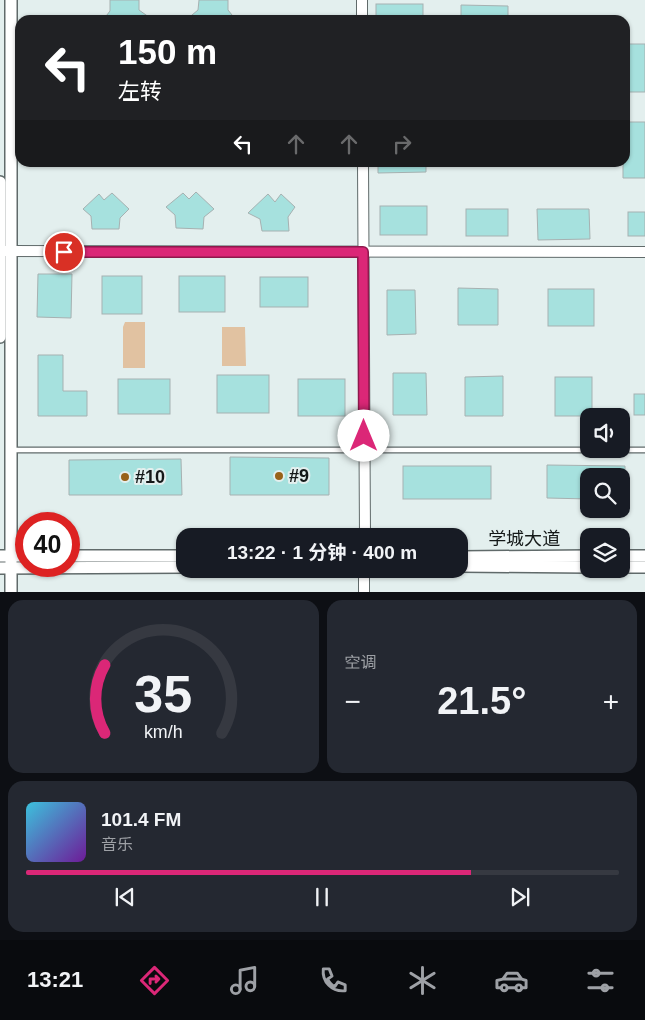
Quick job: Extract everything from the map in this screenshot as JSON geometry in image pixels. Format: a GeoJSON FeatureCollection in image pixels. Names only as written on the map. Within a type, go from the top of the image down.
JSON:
{"type":"FeatureCollection","features":[{"type":"Feature","properties":{"kind":"main road"},"geometry":{"type":"LineString","coordinates":[[11,0],[6,251],[10,450],[5,568],[11,592]]}},
{"type":"Feature","properties":{"kind":"main road"},"geometry":{"type":"LineString","coordinates":[[0,182],[6,251],[0,337]]}},
{"type":"Feature","properties":{"kind":"main road"},"geometry":{"type":"LineString","coordinates":[[80,556],[176,556]]}},
{"type":"Feature","properties":{"kind":"main road","name":"学城大道"},"geometry":{"type":"LineString","coordinates":[[468,556],[580,556]]}},
{"type":"Feature","properties":{"kind":"main road"},"geometry":{"type":"LineString","coordinates":[[630,556],[645,556]]}},
{"type":"Feature","properties":{"kind":"main road","name":"学城大道"},"geometry":{"type":"LineString","coordinates":[[468,566],[580,567]]}},
{"type":"Feature","properties":{"kind":"main road"},"geometry":{"type":"LineString","coordinates":[[5,568],[176,567]]}},
{"type":"Feature","properties":{"kind":"main road"},"geometry":{"type":"LineString","coordinates":[[630,567],[645,567]]}},
{"type":"Feature","properties":{"kind":"street"},"geometry":{"type":"LineString","coordinates":[[362,0],[362,15]]}},
{"type":"Feature","properties":{"kind":"street"},"geometry":{"type":"LineString","coordinates":[[363,167],[365,528]]}},
{"type":"Feature","properties":{"kind":"street"},"geometry":{"type":"LineString","coordinates":[[6,251],[645,252]]}},
{"type":"Feature","properties":{"kind":"street"},"geometry":{"type":"LineString","coordinates":[[364,578],[364,592]]}},
{"type":"Feature","properties":{"kind":"lane"},"geometry":{"type":"LineString","coordinates":[[10,450],[645,450]]}},
{"type":"Feature","properties":{"kind":"shaded area"},"geometry":{"type":"Polygon","coordinates":[[[125,322],[145,322],[145,368],[123,368],[123,327],[125,322]]]}},
{"type":"Feature","properties":{"kind":"shaded area"},"geometry":{"type":"Polygon","coordinates":[[[222,327],[245,327],[246,366],[222,366],[222,327]]]}},
{"type":"Feature","properties":{"kind":"building"},"geometry":{"type":"Polygon","coordinates":[[[110,0],[139,0],[139,10],[146,15],[107,15],[110,11],[110,0]]]}},
{"type":"Feature","properties":{"kind":"building"},"geometry":{"type":"Polygon","coordinates":[[[199,0],[228,0],[228,10],[232,15],[192,15],[198,10],[199,0]]]}},
{"type":"Feature","properties":{"kind":"building"},"geometry":{"type":"Polygon","coordinates":[[[376,4],[423,4],[423,15],[376,15],[376,4]]]}},
{"type":"Feature","properties":{"kind":"building"},"geometry":{"type":"Polygon","coordinates":[[[461,5],[508,6],[508,15],[461,15],[461,5]]]}},
{"type":"Feature","properties":{"kind":"building"},"geometry":{"type":"Polygon","coordinates":[[[630,44],[645,44],[645,92],[630,92],[630,44]]]}},
{"type":"Feature","properties":{"kind":"building"},"geometry":{"type":"Polygon","coordinates":[[[630,122],[645,122],[645,178],[623,178],[623,167],[630,167],[630,122]]]}},
{"type":"Feature","properties":{"kind":"building"},"geometry":{"type":"Polygon","coordinates":[[[378,167],[426,167],[426,172],[378,173],[378,167]]]}},
{"type":"Feature","properties":{"kind":"building"},"geometry":{"type":"Polygon","coordinates":[[[196,192],[214,209],[204,217],[203,229],[176,228],[175,215],[166,207],[183,193],[189,199],[196,192]]]}},
{"type":"Feature","properties":{"kind":"building"},"geometry":{"type":"Polygon","coordinates":[[[112,193],[129,209],[120,218],[119,229],[92,229],[91,216],[83,209],[99,194],[104,200],[112,193]]]}},
{"type":"Feature","properties":{"kind":"building"},"geometry":{"type":"Polygon","coordinates":[[[268,194],[275,202],[281,194],[295,207],[288,217],[289,231],[262,231],[260,219],[248,213],[268,194]]]}},
{"type":"Feature","properties":{"kind":"building"},"geometry":{"type":"Polygon","coordinates":[[[380,206],[427,206],[427,235],[380,235],[380,206]]]}},
{"type":"Feature","properties":{"kind":"building"},"geometry":{"type":"Polygon","coordinates":[[[466,209],[508,209],[508,236],[466,236],[466,209]]]}},
{"type":"Feature","properties":{"kind":"building"},"geometry":{"type":"Polygon","coordinates":[[[537,209],[589,209],[590,239],[538,240],[537,209]]]}},
{"type":"Feature","properties":{"kind":"building"},"geometry":{"type":"Polygon","coordinates":[[[628,212],[645,212],[645,236],[628,236],[628,212]]]}},
{"type":"Feature","properties":{"kind":"building"},"geometry":{"type":"Polygon","coordinates":[[[38,274],[72,274],[71,318],[37,317],[38,274]]]}},
{"type":"Feature","properties":{"kind":"building"},"geometry":{"type":"Polygon","coordinates":[[[102,276],[142,276],[142,314],[102,314],[102,276]]]}},
{"type":"Feature","properties":{"kind":"building"},"geometry":{"type":"Polygon","coordinates":[[[179,276],[225,276],[225,312],[179,312],[179,276]]]}},
{"type":"Feature","properties":{"kind":"building"},"geometry":{"type":"Polygon","coordinates":[[[260,277],[308,277],[308,307],[260,307],[260,277]]]}},
{"type":"Feature","properties":{"kind":"building"},"geometry":{"type":"Polygon","coordinates":[[[458,288],[498,289],[498,325],[458,325],[458,288]]]}},
{"type":"Feature","properties":{"kind":"building"},"geometry":{"type":"Polygon","coordinates":[[[548,289],[594,289],[594,326],[548,326],[548,289]]]}},
{"type":"Feature","properties":{"kind":"building"},"geometry":{"type":"Polygon","coordinates":[[[387,290],[415,290],[416,334],[387,335],[387,290]]]}},
{"type":"Feature","properties":{"kind":"building"},"geometry":{"type":"Polygon","coordinates":[[[38,355],[63,355],[63,391],[87,391],[87,416],[38,416],[38,355]]]}},
{"type":"Feature","properties":{"kind":"building"},"geometry":{"type":"Polygon","coordinates":[[[393,373],[426,373],[427,415],[393,415],[393,373]]]}},
{"type":"Feature","properties":{"kind":"building"},"geometry":{"type":"Polygon","coordinates":[[[217,375],[269,375],[269,413],[217,413],[217,375]]]}},
{"type":"Feature","properties":{"kind":"building"},"geometry":{"type":"Polygon","coordinates":[[[503,376],[503,416],[465,416],[465,377],[503,376]]]}},
{"type":"Feature","properties":{"kind":"building"},"geometry":{"type":"Polygon","coordinates":[[[555,377],[592,377],[592,408],[580,408],[580,416],[555,416],[555,377]]]}},
{"type":"Feature","properties":{"kind":"building"},"geometry":{"type":"Polygon","coordinates":[[[118,379],[170,379],[170,414],[118,414],[118,379]]]}},
{"type":"Feature","properties":{"kind":"building"},"geometry":{"type":"Polygon","coordinates":[[[298,379],[345,379],[345,416],[298,416],[298,379]]]}},
{"type":"Feature","properties":{"kind":"building"},"geometry":{"type":"Polygon","coordinates":[[[634,394],[645,394],[645,415],[634,415],[634,394]]]}},
{"type":"Feature","properties":{"kind":"building","name":"#9"},"geometry":{"type":"Polygon","coordinates":[[[230,457],[329,458],[329,495],[230,495],[230,457]]]}},
{"type":"Feature","properties":{"kind":"building","name":"#10"},"geometry":{"type":"Polygon","coordinates":[[[181,459],[182,495],[69,495],[69,460],[181,459]]]}},
{"type":"Feature","properties":{"kind":"building"},"geometry":{"type":"Polygon","coordinates":[[[547,465],[625,466],[625,468],[580,468],[580,499],[547,498],[547,465]]]}},
{"type":"Feature","properties":{"kind":"building"},"geometry":{"type":"Polygon","coordinates":[[[403,466],[491,466],[491,499],[403,499],[403,466]]]}},
{"type":"Feature","properties":{"kind":"place","name":"#9"},"geometry":{"type":"Point","coordinates":[279,476]}},
{"type":"Feature","properties":{"kind":"place","name":"#10"},"geometry":{"type":"Point","coordinates":[125,477]}},
{"type":"Feature","properties":{"kind":"route"},"geometry":{"type":"LineString","coordinates":[[64,252],[363,252],[364,436]]}}]}
